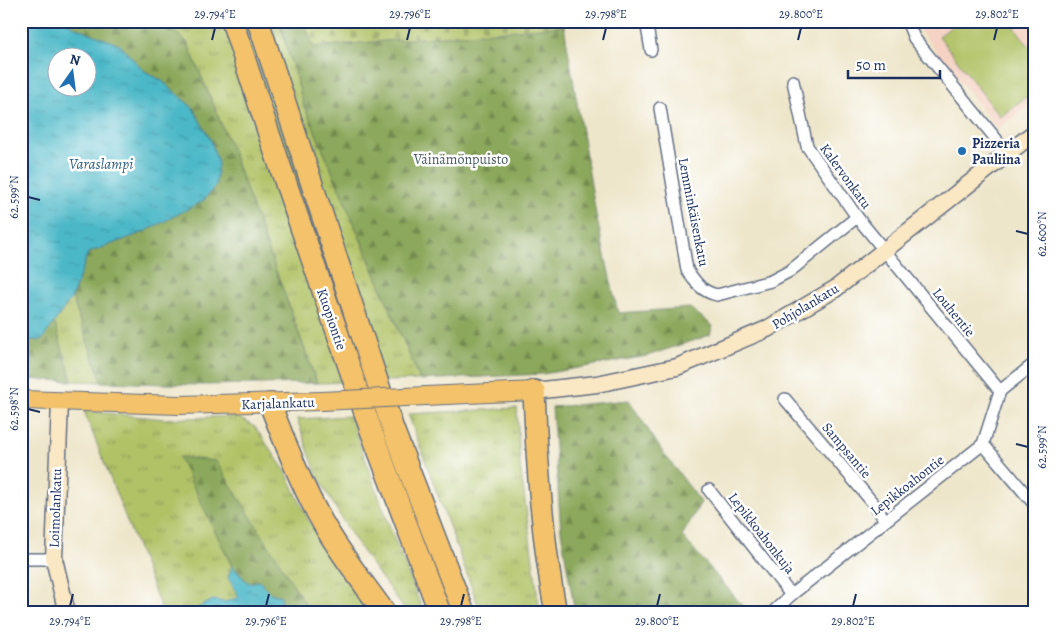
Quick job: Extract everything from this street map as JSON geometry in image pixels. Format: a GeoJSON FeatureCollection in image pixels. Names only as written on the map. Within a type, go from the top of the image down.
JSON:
{"type":"FeatureCollection","features":[{"type":"Feature","properties":{"kind":"highway","name":"Kuopiontie"},"geometry":{"type":"LineString","coordinates":[[231,21],[373,436],[440,613]]}},
{"type":"Feature","properties":{"kind":"highway","name":"Kuopiontie"},"geometry":{"type":"LineString","coordinates":[[258,21],[393,429],[464,613]]}},
{"type":"Feature","properties":{"kind":"highway"},"geometry":{"type":"LineString","coordinates":[[273,21],[289,114]]}},
{"type":"Feature","properties":{"kind":"highway"},"geometry":{"type":"LineString","coordinates":[[534,391],[541,511],[556,613]]}},
{"type":"Feature","properties":{"kind":"highway"},"geometry":{"type":"LineString","coordinates":[[270,404],[304,485],[324,525],[347,561],[385,613]]}},
{"type":"Feature","properties":{"kind":"main road","name":"Karjalankatu"},"geometry":{"type":"LineString","coordinates":[[21,400],[179,405],[270,404],[534,391]]}},
{"type":"Feature","properties":{"kind":"street"},"geometry":{"type":"LineString","coordinates":[[646,21],[651,50]]}},
{"type":"Feature","properties":{"kind":"street"},"geometry":{"type":"LineString","coordinates":[[907,21],[914,38],[996,139],[1004,154]]}},
{"type":"Feature","properties":{"kind":"street","name":"Kalervonkatu"},"geometry":{"type":"LineString","coordinates":[[792,81],[807,146],[857,217],[885,251]]}},
{"type":"Feature","properties":{"kind":"street","name":"Lemminkäisenkatu"},"geometry":{"type":"LineString","coordinates":[[660,108],[687,270],[696,284],[708,293],[717,295],[771,281],[790,271],[857,217]]}},
{"type":"Feature","properties":{"kind":"street","name":"Pohjolankatu"},"geometry":{"type":"LineString","coordinates":[[534,391],[597,384],[651,374],[677,367],[711,354],[767,329],[835,290],[1004,154],[1035,132]]}},
{"type":"Feature","properties":{"kind":"street","name":"Louhentie"},"geometry":{"type":"LineString","coordinates":[[885,251],[1000,391]]}},
{"type":"Feature","properties":{"kind":"street"},"geometry":{"type":"LineString","coordinates":[[1035,363],[1000,391],[983,444],[1035,505]]}},
{"type":"Feature","properties":{"kind":"street","name":"Sampsantie"},"geometry":{"type":"LineString","coordinates":[[784,399],[878,509],[885,521]]}},
{"type":"Feature","properties":{"kind":"street","name":"Loimolankatu"},"geometry":{"type":"LineString","coordinates":[[60,402],[54,559],[67,613]]}},
{"type":"Feature","properties":{"kind":"street","name":"Lepikkoahontie"},"geometry":{"type":"LineString","coordinates":[[772,613],[791,595],[983,444]]}},
{"type":"Feature","properties":{"kind":"street","name":"Lepikkoahonkuja"},"geometry":{"type":"LineString","coordinates":[[708,490],[791,595]]}},
{"type":"Feature","properties":{"kind":"street"},"geometry":{"type":"LineString","coordinates":[[21,559],[54,559]]}},
{"type":"Feature","properties":{"kind":"shaded area"},"geometry":{"type":"Polygon","coordinates":[[[915,21],[1035,21],[1035,99],[998,129],[922,33],[915,21]]]}},
{"type":"Feature","properties":{"kind":"green space"},"geometry":{"type":"Polygon","coordinates":[[[65,21],[161,21],[187,42],[230,145],[317,383],[200,385],[102,382],[72,297],[88,253],[144,232],[211,141],[193,108],[162,81],[143,70],[120,45],[74,27],[65,21]]]}},
{"type":"Feature","properties":{"kind":"green space"},"geometry":{"type":"Polygon","coordinates":[[[161,21],[279,21],[304,105],[420,380],[317,383],[230,145],[187,42],[161,21]]]}},
{"type":"Feature","properties":{"kind":"green space","name":"Väinämönpuisto"},"geometry":{"type":"Polygon","coordinates":[[[279,21],[304,21],[314,47],[564,26],[597,220],[618,313],[690,308],[713,326],[710,335],[647,356],[543,374],[420,380],[304,105],[279,21]]]}},
{"type":"Feature","properties":{"kind":"green space"},"geometry":{"type":"Polygon","coordinates":[[[304,21],[563,21],[564,26],[313,47],[304,21]]]}},
{"type":"Feature","properties":{"kind":"green space"},"geometry":{"type":"Polygon","coordinates":[[[959,21],[1010,21],[1035,54],[1035,90],[1000,117],[939,36],[959,21]]]}},
{"type":"Feature","properties":{"kind":"green space"},"geometry":{"type":"Polygon","coordinates":[[[72,297],[102,382],[72,381],[54,321],[72,297]]]}},
{"type":"Feature","properties":{"kind":"green space"},"geometry":{"type":"Polygon","coordinates":[[[54,321],[72,381],[21,379],[21,336],[31,340],[42,340],[54,321]]]}},
{"type":"Feature","properties":{"kind":"green space"},"geometry":{"type":"Polygon","coordinates":[[[629,400],[662,451],[701,502],[682,536],[749,613],[575,613],[561,531],[552,407],[629,400]]]}},
{"type":"Feature","properties":{"kind":"green space"},"geometry":{"type":"Polygon","coordinates":[[[517,408],[520,464],[540,613],[481,613],[408,414],[517,408]]]}},
{"type":"Feature","properties":{"kind":"green space"},"geometry":{"type":"Polygon","coordinates":[[[84,411],[165,419],[235,416],[255,427],[286,472],[308,519],[369,613],[311,613],[180,457],[232,566],[259,581],[270,593],[275,613],[257,608],[253,613],[163,613],[84,411]]]}},
{"type":"Feature","properties":{"kind":"green space"},"geometry":{"type":"Polygon","coordinates":[[[350,416],[390,528],[424,613],[407,613],[364,554],[317,475],[297,419],[350,416]]]}},
{"type":"Feature","properties":{"kind":"green space"},"geometry":{"type":"Polygon","coordinates":[[[179,457],[216,461],[311,613],[275,613],[281,607],[281,596],[270,593],[259,581],[248,583],[232,566],[179,457]]]}},
{"type":"Feature","properties":{"kind":"water","name":"Varaslampi"},"geometry":{"type":"Polygon","coordinates":[[[21,21],[65,21],[120,45],[143,70],[162,81],[193,108],[211,141],[218,163],[216,185],[203,201],[144,232],[88,253],[72,297],[42,340],[31,340],[21,336],[21,21]]]}},
{"type":"Feature","properties":{"kind":"water"},"geometry":{"type":"Polygon","coordinates":[[[232,566],[248,583],[259,581],[270,593],[281,596],[281,607],[275,613],[257,608],[253,613],[188,613],[213,600],[225,602],[239,597],[228,578],[232,566]]]}},
{"type":"Feature","properties":{"kind":"place","name":"Pizzeria Pauliina"},"geometry":{"type":"Point","coordinates":[962,151]}}]}
